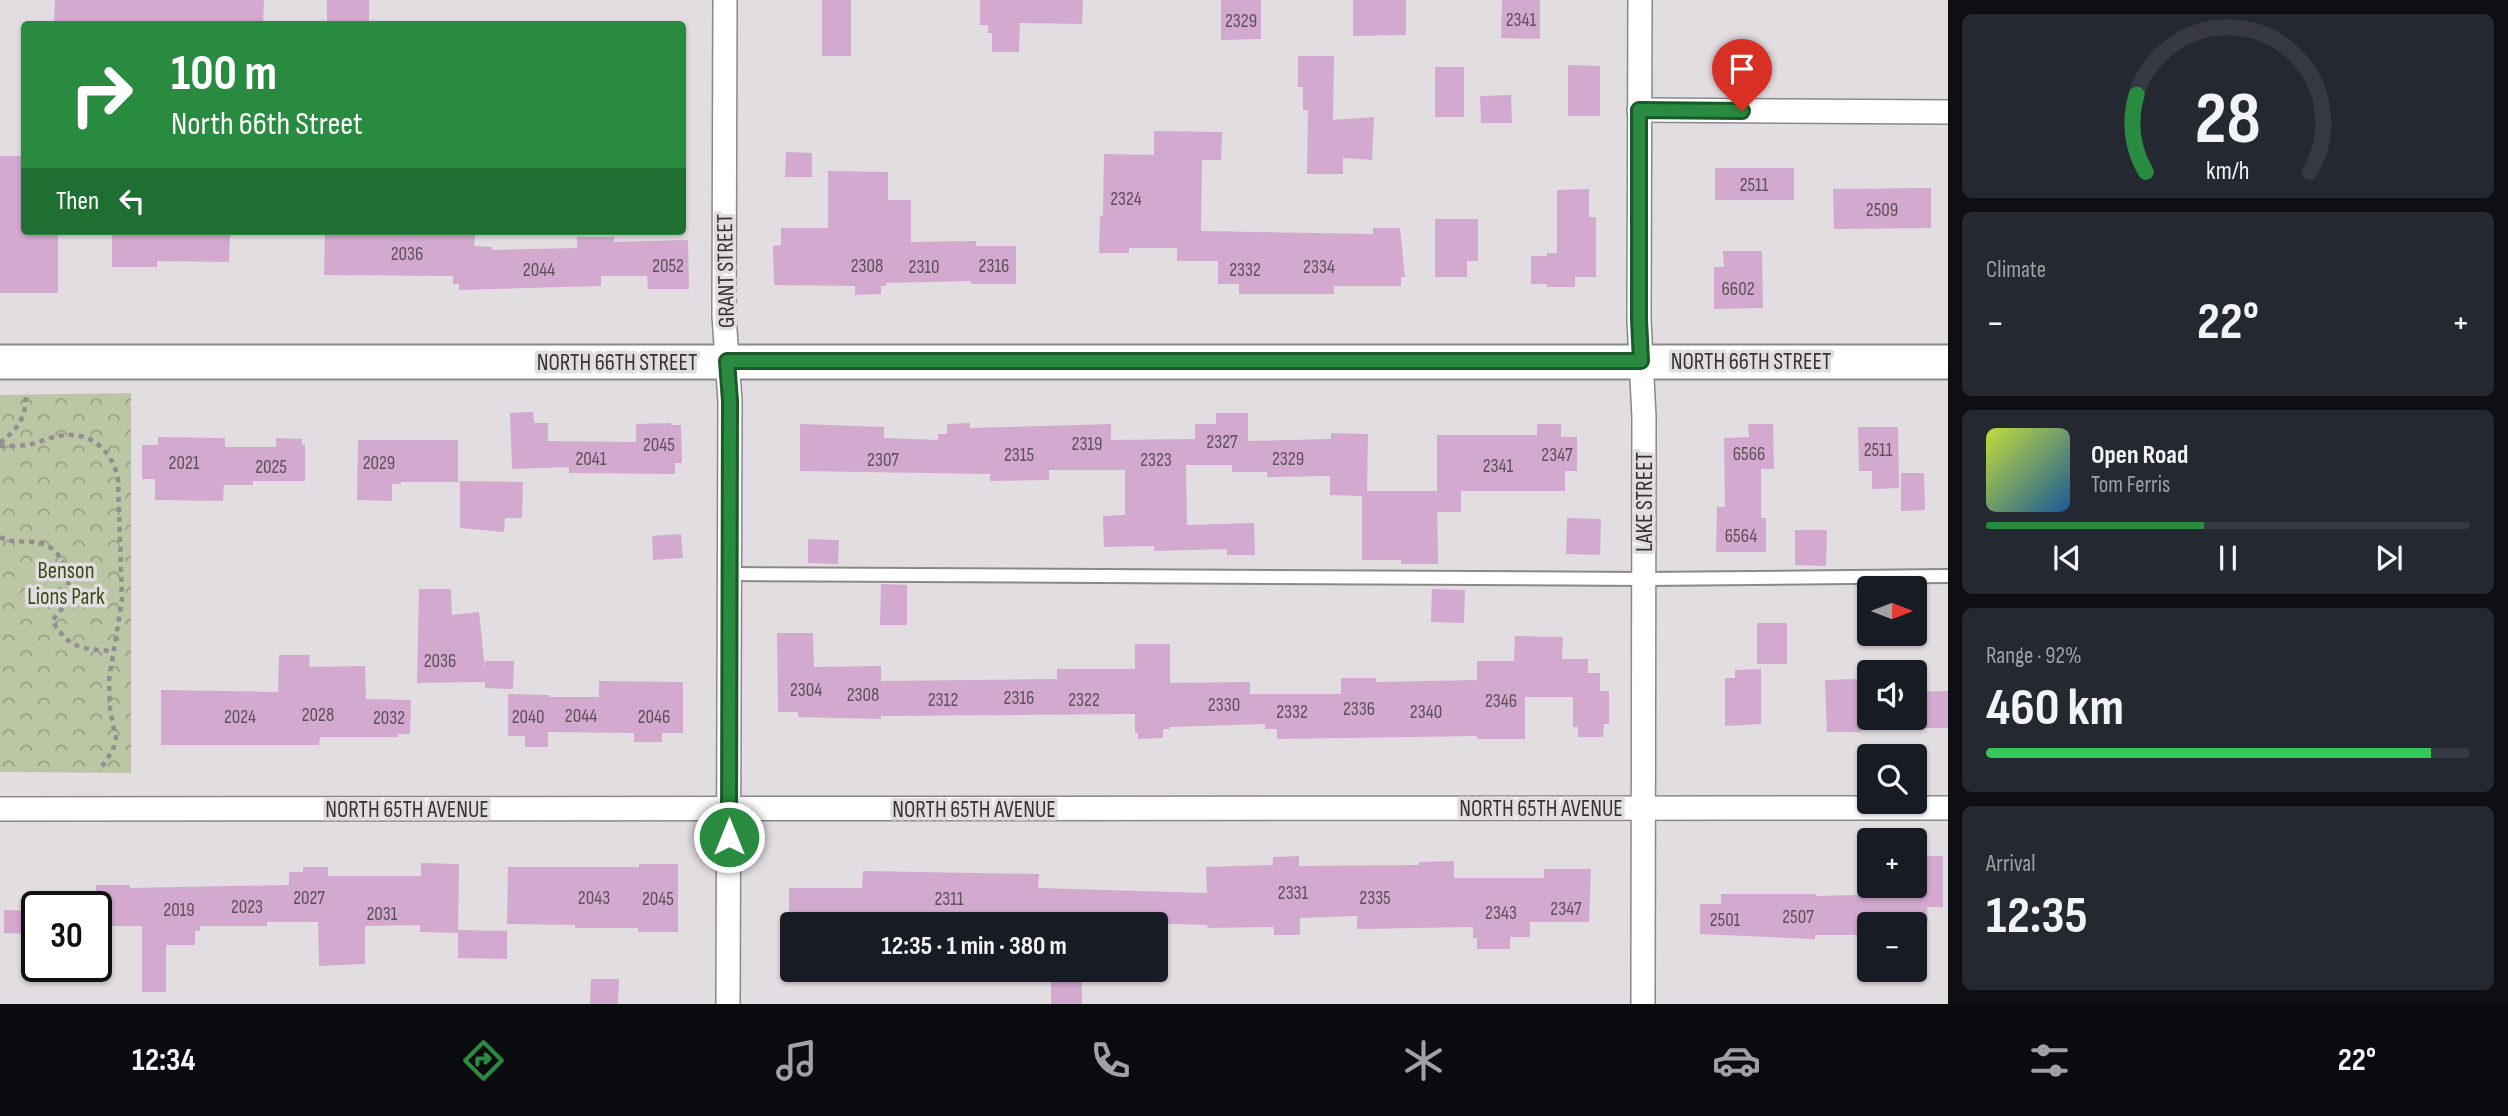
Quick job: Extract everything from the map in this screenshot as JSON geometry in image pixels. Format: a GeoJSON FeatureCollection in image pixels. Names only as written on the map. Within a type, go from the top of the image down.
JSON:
{"type":"FeatureCollection","features":[{"type":"Feature","properties":{"kind":"street","name":"GRANT STREET"},"geometry":{"type":"LineString","coordinates":[[725,0],[724,316],[730,401],[728,1004]]}},
{"type":"Feature","properties":{"kind":"street","name":"LAKE STREET"},"geometry":{"type":"LineString","coordinates":[[1640,0],[1639,320],[1644,417],[1643,1004]]}},
{"type":"Feature","properties":{"kind":"street"},"geometry":{"type":"LineString","coordinates":[[1639,110],[1948,112]]}},
{"type":"Feature","properties":{"kind":"street","name":"NORTH 66TH STREET"},"geometry":{"type":"LineString","coordinates":[[0,362],[1948,362]]}},
{"type":"Feature","properties":{"kind":"street","name":"NORTH 65TH AVENUE"},"geometry":{"type":"LineString","coordinates":[[0,809],[1948,808]]}},
{"type":"Feature","properties":{"kind":"lane"},"geometry":{"type":"LineString","coordinates":[[729,574],[1644,579],[1948,576]]}},
{"type":"Feature","properties":{"kind":"path"},"geometry":{"type":"LineString","coordinates":[[0,444],[15,431],[23,416],[26,391]]}},
{"type":"Feature","properties":{"kind":"path"},"geometry":{"type":"LineString","coordinates":[[0,444],[29,444],[63,435],[91,439],[110,456],[118,479],[122,600],[109,696],[116,738],[113,750],[99,771]]}},
{"type":"Feature","properties":{"kind":"path"},"geometry":{"type":"LineString","coordinates":[[0,537],[8,541],[48,545],[56,552],[68,573],[69,600],[52,621],[70,644],[81,649],[113,651]]}},
{"type":"Feature","properties":{"kind":"green space","name":"Benson Lions Park"},"geometry":{"type":"Polygon","coordinates":[[[131,393],[131,773],[0,772],[0,395],[131,393]]]}},
{"type":"Feature","properties":{"kind":"building"},"geometry":{"type":"Polygon","coordinates":[[[55,0],[264,0],[263,21],[54,21],[55,0]]]}},
{"type":"Feature","properties":{"kind":"building"},"geometry":{"type":"Polygon","coordinates":[[[327,0],[369,0],[369,21],[327,21],[327,0]]]}},
{"type":"Feature","properties":{"kind":"building"},"geometry":{"type":"Polygon","coordinates":[[[822,0],[851,0],[851,56],[822,56],[822,0]]]}},
{"type":"Feature","properties":{"kind":"building"},"geometry":{"type":"Polygon","coordinates":[[[980,0],[1083,0],[1082,24],[1020,23],[1019,52],[992,52],[992,33],[988,33],[988,25],[980,25],[980,0]]]}},
{"type":"Feature","properties":{"kind":"building"},"geometry":{"type":"Polygon","coordinates":[[[1221,0],[1261,0],[1261,39],[1221,40],[1221,0]]]}},
{"type":"Feature","properties":{"kind":"building"},"geometry":{"type":"Polygon","coordinates":[[[1353,0],[1406,0],[1406,35],[1353,36],[1353,0]]]}},
{"type":"Feature","properties":{"kind":"building"},"geometry":{"type":"Polygon","coordinates":[[[1502,0],[1540,0],[1540,39],[1501,38],[1502,0]]]}},
{"type":"Feature","properties":{"kind":"building"},"geometry":{"type":"Polygon","coordinates":[[[1298,56],[1334,56],[1333,120],[1374,117],[1372,160],[1343,158],[1343,174],[1307,174],[1308,110],[1303,110],[1303,87],[1298,87],[1298,56]]]}},
{"type":"Feature","properties":{"kind":"building"},"geometry":{"type":"Polygon","coordinates":[[[1568,65],[1600,66],[1600,116],[1568,116],[1568,65]]]}},
{"type":"Feature","properties":{"kind":"building"},"geometry":{"type":"Polygon","coordinates":[[[1435,67],[1464,67],[1464,117],[1435,117],[1435,67]]]}},
{"type":"Feature","properties":{"kind":"building"},"geometry":{"type":"Polygon","coordinates":[[[1511,95],[1512,123],[1481,123],[1480,96],[1511,95]]]}},
{"type":"Feature","properties":{"kind":"building"},"geometry":{"type":"Polygon","coordinates":[[[1154,131],[1222,132],[1221,160],[1202,160],[1201,231],[1373,234],[1373,228],[1400,228],[1405,277],[1401,277],[1401,286],[1334,286],[1334,294],[1239,294],[1239,284],[1218,284],[1218,261],[1177,261],[1177,248],[1129,248],[1129,253],[1099,253],[1100,216],[1103,216],[1104,154],[1154,155],[1154,131]]]}},
{"type":"Feature","properties":{"kind":"building"},"geometry":{"type":"Polygon","coordinates":[[[786,152],[812,153],[812,177],[785,177],[786,152]]]}},
{"type":"Feature","properties":{"kind":"building"},"geometry":{"type":"Polygon","coordinates":[[[0,156],[21,156],[21,235],[58,235],[58,293],[0,293],[0,156]]]}},
{"type":"Feature","properties":{"kind":"building"},"geometry":{"type":"Polygon","coordinates":[[[1715,168],[1794,168],[1794,200],[1715,200],[1715,168]]]}},
{"type":"Feature","properties":{"kind":"building"},"geometry":{"type":"Polygon","coordinates":[[[828,171],[888,172],[888,200],[911,200],[911,242],[976,241],[976,246],[1016,246],[1016,284],[971,284],[971,281],[886,283],[886,286],[881,286],[881,294],[855,295],[855,286],[774,285],[773,246],[781,245],[781,228],[828,228],[828,171]]]}},
{"type":"Feature","properties":{"kind":"building"},"geometry":{"type":"Polygon","coordinates":[[[1931,188],[1931,228],[1834,229],[1833,189],[1931,188]]]}},
{"type":"Feature","properties":{"kind":"building"},"geometry":{"type":"Polygon","coordinates":[[[1589,189],[1589,217],[1596,217],[1596,277],[1575,277],[1575,287],[1531,284],[1531,256],[1557,253],[1557,190],[1589,189]]]}},
{"type":"Feature","properties":{"kind":"building"},"geometry":{"type":"Polygon","coordinates":[[[1435,219],[1478,219],[1478,261],[1467,261],[1467,277],[1435,277],[1435,219]]]}},
{"type":"Feature","properties":{"kind":"building"},"geometry":{"type":"Polygon","coordinates":[[[112,235],[230,235],[229,262],[157,261],[157,267],[112,267],[112,235]]]}},
{"type":"Feature","properties":{"kind":"building"},"geometry":{"type":"Polygon","coordinates":[[[325,235],[475,235],[474,246],[492,247],[492,250],[577,248],[577,237],[614,237],[614,242],[688,240],[689,289],[648,289],[647,276],[601,276],[601,286],[459,290],[459,284],[453,284],[453,276],[324,275],[325,235]]]}},
{"type":"Feature","properties":{"kind":"building"},"geometry":{"type":"Polygon","coordinates":[[[1723,251],[1762,251],[1763,308],[1714,309],[1714,267],[1724,267],[1723,251]]]}},
{"type":"Feature","properties":{"kind":"building"},"geometry":{"type":"Polygon","coordinates":[[[533,412],[534,423],[548,423],[548,441],[636,442],[636,424],[681,425],[682,463],[675,463],[675,474],[569,473],[569,467],[512,469],[510,413],[533,412]]]}},
{"type":"Feature","properties":{"kind":"building"},"geometry":{"type":"Polygon","coordinates":[[[1216,413],[1248,413],[1248,441],[1331,439],[1331,433],[1368,434],[1367,491],[1437,491],[1438,564],[1362,560],[1362,496],[1330,495],[1330,476],[1267,477],[1267,472],[1232,472],[1232,465],[1186,465],[1187,525],[1254,523],[1255,555],[1227,555],[1227,549],[1154,551],[1154,546],[1104,547],[1103,516],[1125,515],[1125,470],[1049,470],[1049,480],[990,481],[990,474],[800,471],[800,424],[884,427],[884,438],[938,440],[938,434],[947,434],[947,424],[970,423],[970,428],[1111,424],[1111,440],[1195,439],[1195,424],[1216,424],[1216,413]]]}},
{"type":"Feature","properties":{"kind":"building"},"geometry":{"type":"Polygon","coordinates":[[[1537,424],[1561,424],[1561,437],[1577,437],[1577,471],[1565,471],[1565,491],[1461,491],[1461,512],[1437,512],[1437,435],[1537,435],[1537,424]]]}},
{"type":"Feature","properties":{"kind":"building"},"geometry":{"type":"Polygon","coordinates":[[[1748,424],[1773,424],[1774,469],[1761,469],[1761,518],[1766,518],[1766,552],[1716,552],[1717,507],[1725,507],[1724,438],[1749,437],[1748,424]]]}},
{"type":"Feature","properties":{"kind":"building"},"geometry":{"type":"Polygon","coordinates":[[[1858,427],[1898,427],[1899,488],[1872,489],[1872,471],[1859,471],[1858,427]]]}},
{"type":"Feature","properties":{"kind":"building"},"geometry":{"type":"Polygon","coordinates":[[[158,437],[225,438],[225,447],[276,447],[276,438],[302,439],[302,445],[305,445],[305,481],[253,481],[253,485],[224,485],[223,501],[155,500],[155,479],[142,479],[142,445],[158,445],[158,437]]]}},
{"type":"Feature","properties":{"kind":"building"},"geometry":{"type":"Polygon","coordinates":[[[358,440],[458,440],[458,482],[401,482],[392,484],[392,501],[357,500],[358,440]]]}},
{"type":"Feature","properties":{"kind":"building"},"geometry":{"type":"Polygon","coordinates":[[[1901,473],[1924,473],[1925,510],[1901,511],[1901,473]]]}},
{"type":"Feature","properties":{"kind":"building"},"geometry":{"type":"Polygon","coordinates":[[[460,481],[523,482],[522,518],[505,518],[504,532],[460,528],[460,481]]]}},
{"type":"Feature","properties":{"kind":"building"},"geometry":{"type":"Polygon","coordinates":[[[1567,518],[1601,519],[1600,555],[1566,554],[1567,518]]]}},
{"type":"Feature","properties":{"kind":"building"},"geometry":{"type":"Polygon","coordinates":[[[1795,530],[1827,530],[1826,566],[1795,565],[1795,530]]]}},
{"type":"Feature","properties":{"kind":"building"},"geometry":{"type":"Polygon","coordinates":[[[681,534],[683,558],[653,560],[652,536],[681,534]]]}},
{"type":"Feature","properties":{"kind":"building"},"geometry":{"type":"Polygon","coordinates":[[[808,539],[839,540],[838,564],[808,563],[808,539]]]}},
{"type":"Feature","properties":{"kind":"building"},"geometry":{"type":"Polygon","coordinates":[[[881,584],[907,585],[907,625],[880,625],[881,584]]]}},
{"type":"Feature","properties":{"kind":"building"},"geometry":{"type":"Polygon","coordinates":[[[419,589],[451,589],[452,615],[479,612],[485,669],[485,661],[514,661],[513,689],[485,688],[485,682],[417,683],[419,589]]]}},
{"type":"Feature","properties":{"kind":"building"},"geometry":{"type":"Polygon","coordinates":[[[1432,589],[1465,590],[1464,623],[1431,622],[1432,589]]]}},
{"type":"Feature","properties":{"kind":"building"},"geometry":{"type":"Polygon","coordinates":[[[1757,623],[1787,623],[1787,664],[1757,664],[1757,623]]]}},
{"type":"Feature","properties":{"kind":"building"},"geometry":{"type":"Polygon","coordinates":[[[777,633],[813,633],[814,667],[881,666],[881,681],[1057,679],[1057,669],[1135,669],[1135,644],[1170,644],[1170,683],[1250,682],[1250,694],[1341,694],[1341,678],[1376,678],[1376,682],[1477,680],[1477,661],[1514,661],[1515,636],[1563,637],[1562,659],[1588,659],[1588,673],[1600,673],[1600,691],[1609,691],[1609,724],[1604,724],[1603,737],[1578,737],[1578,727],[1573,727],[1573,697],[1525,697],[1525,739],[1477,739],[1477,736],[1277,739],[1277,729],[1265,729],[1265,724],[1170,727],[1163,729],[1163,738],[1138,739],[1138,733],[1135,733],[1135,714],[881,716],[881,719],[798,717],[798,712],[778,712],[777,633]]]}},
{"type":"Feature","properties":{"kind":"building"},"geometry":{"type":"Polygon","coordinates":[[[279,655],[310,655],[309,667],[365,666],[366,699],[411,700],[410,734],[398,734],[398,737],[320,737],[319,745],[161,745],[161,690],[278,692],[279,655]]]}},
{"type":"Feature","properties":{"kind":"building"},"geometry":{"type":"Polygon","coordinates":[[[1761,669],[1761,724],[1725,726],[1725,678],[1735,678],[1735,670],[1761,669]]]}},
{"type":"Feature","properties":{"kind":"building"},"geometry":{"type":"Polygon","coordinates":[[[1857,679],[1857,730],[1861,732],[1827,732],[1825,680],[1857,679]]]}},
{"type":"Feature","properties":{"kind":"building"},"geometry":{"type":"Polygon","coordinates":[[[599,681],[683,682],[683,733],[662,733],[662,742],[634,742],[634,733],[548,732],[548,747],[525,747],[525,736],[508,736],[508,694],[599,697],[599,681]]]}},
{"type":"Feature","properties":{"kind":"building"},"geometry":{"type":"Polygon","coordinates":[[[1948,691],[1948,728],[1927,728],[1927,692],[1948,691]]]}},
{"type":"Feature","properties":{"kind":"building"},"geometry":{"type":"Polygon","coordinates":[[[1299,856],[1299,866],[1419,865],[1419,862],[1454,861],[1454,878],[1544,878],[1544,869],[1591,869],[1589,922],[1530,922],[1530,937],[1510,937],[1510,949],[1477,949],[1473,927],[1357,929],[1357,916],[1300,918],[1300,935],[1274,935],[1274,927],[1208,928],[1207,925],[1168,924],[1168,912],[789,912],[789,888],[862,888],[863,871],[1039,874],[1038,888],[1207,893],[1206,867],[1273,865],[1273,857],[1299,856]]]}},
{"type":"Feature","properties":{"kind":"building"},"geometry":{"type":"Polygon","coordinates":[[[1927,856],[1943,856],[1943,907],[1927,907],[1928,922],[1927,912],[1857,912],[1857,935],[1815,935],[1815,939],[1700,934],[1700,904],[1721,904],[1721,894],[1927,898],[1927,856]]]}},
{"type":"Feature","properties":{"kind":"building"},"geometry":{"type":"Polygon","coordinates":[[[421,863],[459,864],[458,933],[420,932],[420,925],[365,926],[365,964],[319,966],[318,922],[267,922],[267,926],[200,926],[200,931],[195,931],[195,945],[166,945],[166,992],[142,992],[142,926],[112,926],[112,891],[96,891],[96,885],[130,885],[130,888],[289,885],[289,872],[303,872],[303,867],[328,867],[328,876],[421,876],[421,863]]]}},
{"type":"Feature","properties":{"kind":"building"},"geometry":{"type":"Polygon","coordinates":[[[639,864],[678,864],[678,932],[638,932],[638,928],[575,928],[575,925],[507,924],[508,867],[639,867],[639,864]]]}},
{"type":"Feature","properties":{"kind":"building"},"geometry":{"type":"Polygon","coordinates":[[[4,910],[21,911],[21,934],[4,933],[4,910]]]}},
{"type":"Feature","properties":{"kind":"building"},"geometry":{"type":"Polygon","coordinates":[[[458,930],[507,931],[507,959],[458,958],[458,930]]]}},
{"type":"Feature","properties":{"kind":"building"},"geometry":{"type":"Polygon","coordinates":[[[591,979],[619,979],[618,1004],[590,1004],[591,979]]]}},
{"type":"Feature","properties":{"kind":"building"},"geometry":{"type":"Polygon","coordinates":[[[1051,982],[1082,982],[1082,1004],[1051,1004],[1051,982]]]}},
{"type":"Feature","properties":{"kind":"route"},"geometry":{"type":"LineString","coordinates":[[729,837],[730,401],[727,361],[1641,361],[1639,110],[1742,111]]}}]}
